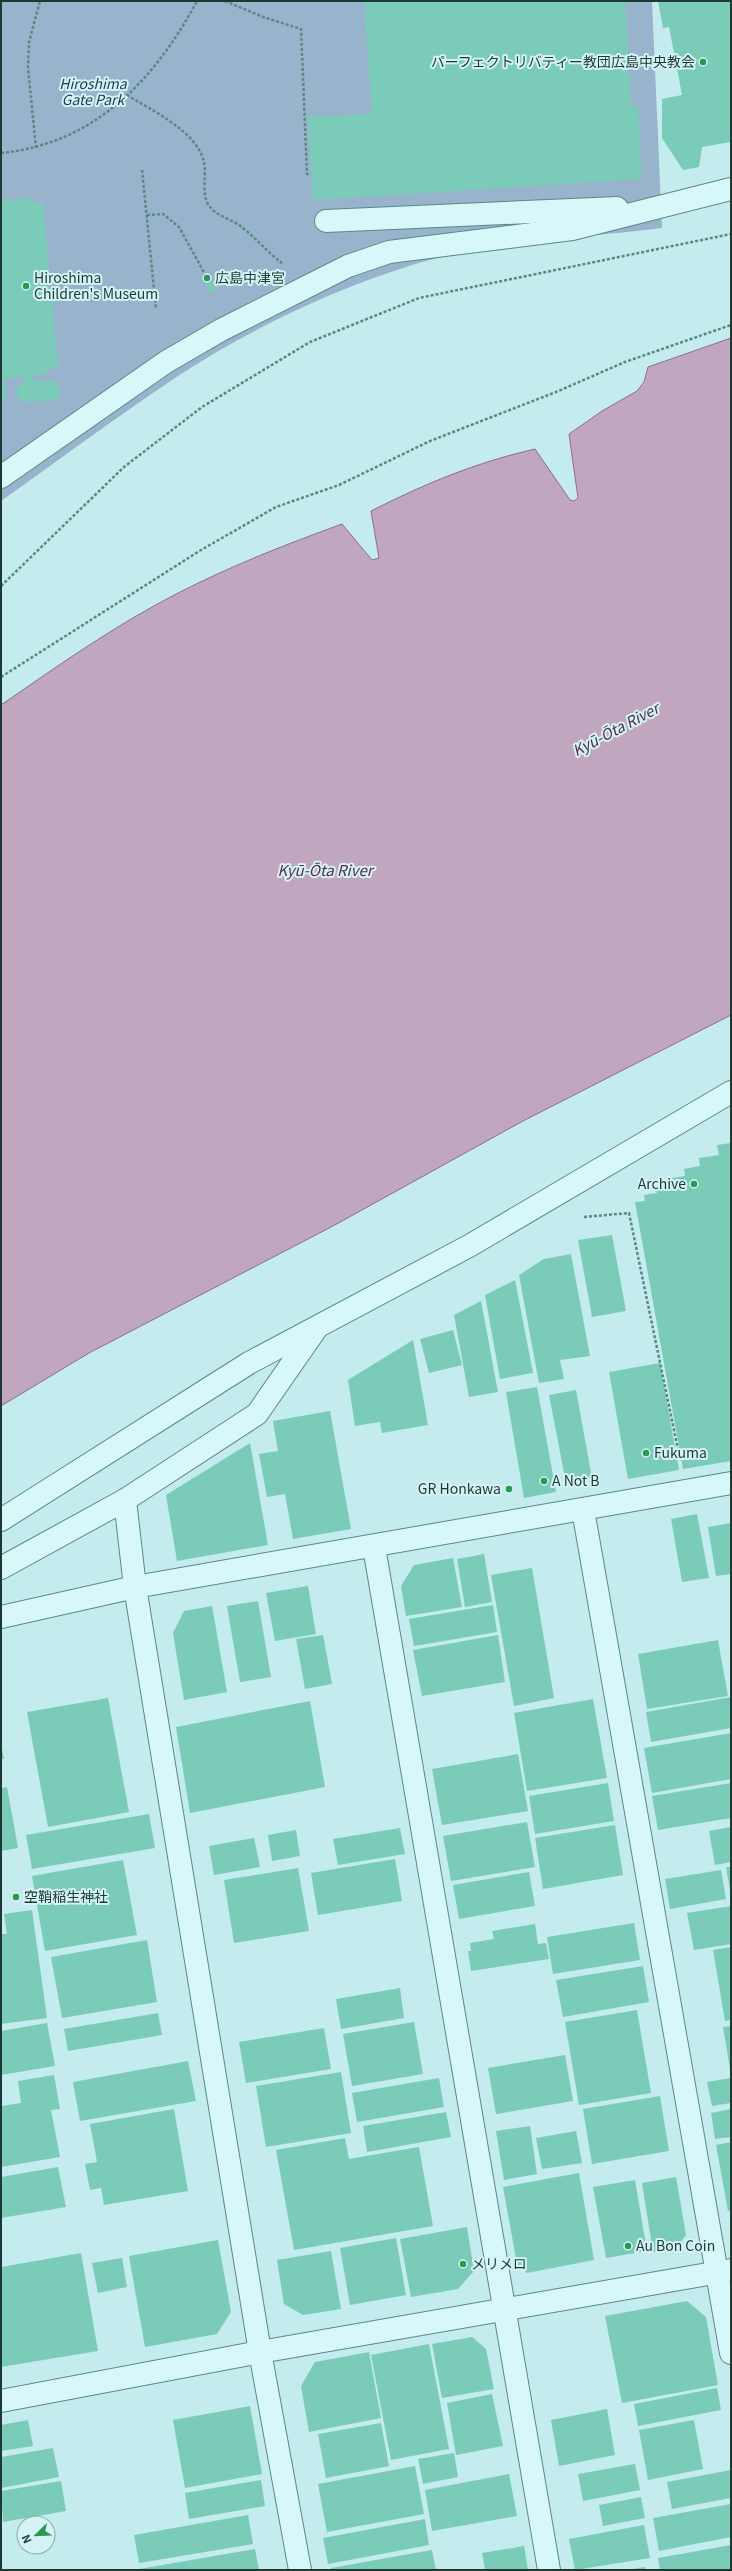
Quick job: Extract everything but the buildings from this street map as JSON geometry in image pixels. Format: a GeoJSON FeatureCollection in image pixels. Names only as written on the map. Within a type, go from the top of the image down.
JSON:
{"type":"FeatureCollection","features":[{"type":"Feature","properties":{"kind":"street"},"geometry":{"type":"LineString","coordinates":[[1,477],[166,362],[221,330],[348,266],[389,252],[572,229],[731,189]]}},
{"type":"Feature","properties":{"kind":"street"},"geometry":{"type":"LineString","coordinates":[[326,221],[664,206]]}},
{"type":"Feature","properties":{"kind":"street"},"geometry":{"type":"LineString","coordinates":[[1,1520],[181,1405],[319,1324],[469,1246],[731,1092]]}},
{"type":"Feature","properties":{"kind":"street"},"geometry":{"type":"LineString","coordinates":[[1,1568],[125,1500],[257,1414],[319,1324]]}},
{"type":"Feature","properties":{"kind":"street"},"geometry":{"type":"LineString","coordinates":[[1,1617],[135,1587],[374,1547],[731,1483]]}},
{"type":"Feature","properties":{"kind":"street"},"geometry":{"type":"LineString","coordinates":[[125,1500],[135,1587],[260,2352],[300,2570]]}},
{"type":"Feature","properties":{"kind":"street"},"geometry":{"type":"LineString","coordinates":[[583,1510],[723,2271],[731,2353]]}},
{"type":"Feature","properties":{"kind":"street"},"geometry":{"type":"LineString","coordinates":[[374,1547],[506,2310],[549,2570]]}},
{"type":"Feature","properties":{"kind":"street"},"geometry":{"type":"LineString","coordinates":[[1,2400],[260,2352],[723,2271]]}},
{"type":"Feature","properties":{"kind":"path"},"geometry":{"type":"LineString","coordinates":[[36,148],[28,68],[29,42],[40,1]]}},
{"type":"Feature","properties":{"kind":"path"},"geometry":{"type":"LineString","coordinates":[[1,153],[36,148],[75,133],[111,111],[161,59],[181,32],[197,1]]}},
{"type":"Feature","properties":{"kind":"path"},"geometry":{"type":"LineString","coordinates":[[225,1],[262,17],[300,29],[307,174],[311,174]]}},
{"type":"Feature","properties":{"kind":"path"},"geometry":{"type":"LineString","coordinates":[[127,95],[175,125],[198,149],[204,162],[205,198],[210,208],[240,225],[265,251],[310,284]]}},
{"type":"Feature","properties":{"kind":"path"},"geometry":{"type":"LineString","coordinates":[[142,170],[156,308]]}},
{"type":"Feature","properties":{"kind":"path"},"geometry":{"type":"LineString","coordinates":[[147,215],[164,214],[179,227],[206,276]]}},
{"type":"Feature","properties":{"kind":"path"},"geometry":{"type":"LineString","coordinates":[[1,586],[124,467],[202,407],[310,342],[419,298],[731,234]]}},
{"type":"Feature","properties":{"kind":"path"},"geometry":{"type":"LineString","coordinates":[[1,678],[201,550],[276,507],[339,485],[430,441],[556,392],[625,362],[731,325]]}},
{"type":"Feature","properties":{"kind":"path"},"geometry":{"type":"LineString","coordinates":[[576,1218],[629,1213],[659,1353],[685,1491]]}},
{"type":"Feature","properties":{"kind":"green space","name":"Hiroshima Gate Park"},"geometry":{"type":"Polygon","coordinates":[[[1,1],[652,1],[662,228],[534,242],[469,251],[409,266],[349,287],[260,328],[204,359],[133,406],[1,501],[1,1]]]}},
{"type":"Feature","properties":{"kind":"water","name":"Kyū-Ōta River"},"geometry":{"type":"Polygon","coordinates":[[[731,338],[731,1015],[523,1121],[333,1226],[89,1353],[1,1406],[1,705],[89,646],[157,604],[220,573],[281,547],[342,524],[372,560],[379,558],[371,511],[431,483],[472,467],[513,454],[535,449],[570,500],[574,501],[578,498],[569,434],[602,411],[637,391],[644,382],[648,367],[731,338]]]}},
{"type":"Feature","properties":{"kind":"place","name":"パーフェクトリバティー教団広島中央教会"},"geometry":{"type":"Point","coordinates":[703,62]}},
{"type":"Feature","properties":{"kind":"place","name":"広島中津宮"},"geometry":{"type":"Point","coordinates":[207,278]}},
{"type":"Feature","properties":{"kind":"place","name":"Hiroshima Children's Museum"},"geometry":{"type":"Point","coordinates":[26,286]}},
{"type":"Feature","properties":{"kind":"place","name":"Archive"},"geometry":{"type":"Point","coordinates":[694,1184]}},
{"type":"Feature","properties":{"kind":"place","name":"Fukuma"},"geometry":{"type":"Point","coordinates":[646,1453]}},
{"type":"Feature","properties":{"kind":"place","name":"A Not B"},"geometry":{"type":"Point","coordinates":[544,1481]}},
{"type":"Feature","properties":{"kind":"place","name":"GR Honkawa"},"geometry":{"type":"Point","coordinates":[509,1489]}},
{"type":"Feature","properties":{"kind":"place","name":"空鞘稲生神社"},"geometry":{"type":"Point","coordinates":[16,1897]}},
{"type":"Feature","properties":{"kind":"place","name":"Au Bon Coin"},"geometry":{"type":"Point","coordinates":[628,2246]}},
{"type":"Feature","properties":{"kind":"place","name":"メリメロ"},"geometry":{"type":"Point","coordinates":[463,2264]}}]}
